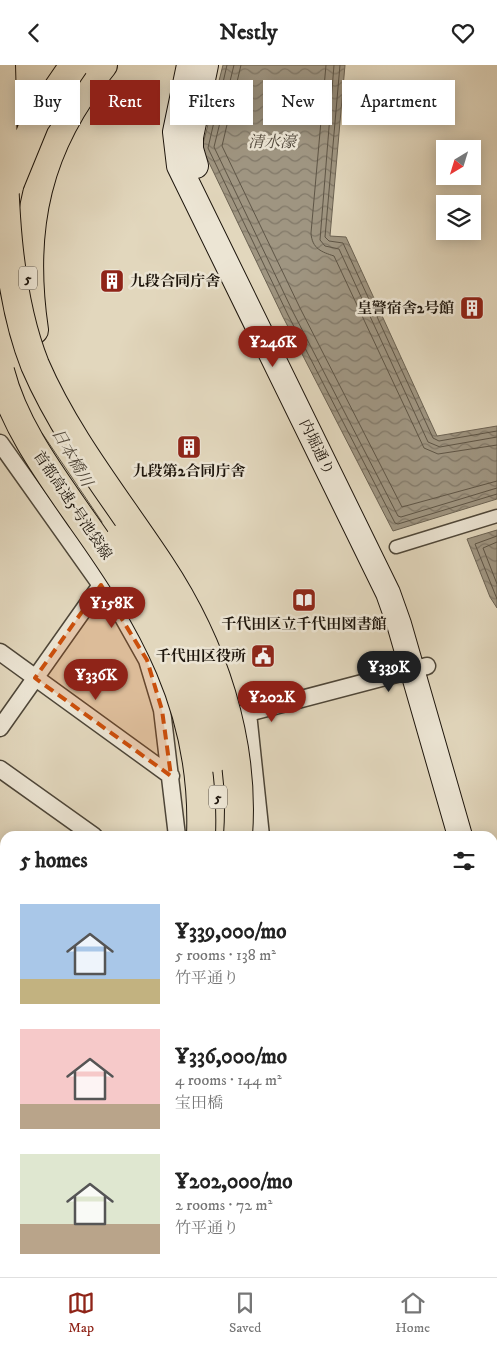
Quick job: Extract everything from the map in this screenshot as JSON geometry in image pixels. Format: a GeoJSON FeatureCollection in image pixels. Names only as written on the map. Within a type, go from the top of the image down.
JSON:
{"type":"FeatureCollection","features":[{"type":"Feature","properties":{"kind":"highway","name":"5"},"geometry":{"type":"LineString","coordinates":[[1,65],[9,269],[18,319],[55,406],[177,593],[209,656],[223,698],[232,741],[238,794],[238,831]]}},
{"type":"Feature","properties":{"kind":"highway"},"geometry":{"type":"LineString","coordinates":[[4,151],[9,65]]}},
{"type":"Feature","properties":{"kind":"highway","name":"首都高速5号池袋線"},"geometry":{"type":"LineString","coordinates":[[74,65],[35,122],[14,168],[8,191],[0,262],[4,317],[21,376],[40,415],[155,592],[175,628],[190,663],[209,723],[215,758],[218,831]]}},
{"type":"Feature","properties":{"kind":"highway","name":"5"},"geometry":{"type":"LineString","coordinates":[[103,65],[67,115],[43,166],[34,201],[30,229],[28,283],[34,331],[48,377],[72,429],[110,492]]}},
{"type":"Feature","properties":{"kind":"highway","name":"首都高速5号池袋線"},"geometry":{"type":"LineString","coordinates":[[0,371],[9,398],[27,436],[133,593],[174,673],[190,727],[196,759],[200,791],[201,831]]}},
{"type":"Feature","properties":{"kind":"main road","name":"内堀通り"},"geometry":{"type":"LineString","coordinates":[[189,65],[175,132],[179,165],[388,593],[420,668],[473,831]]}},
{"type":"Feature","properties":{"kind":"main road","name":"内堀通り"},"geometry":{"type":"LineString","coordinates":[[206,65],[191,137],[191,149],[198,171],[385,551],[413,618],[420,668],[459,831]]}},
{"type":"Feature","properties":{"kind":"street"},"geometry":{"type":"LineString","coordinates":[[0,443],[120,612],[148,660],[169,727],[171,776],[176,831]]}},
{"type":"Feature","properties":{"kind":"street"},"geometry":{"type":"LineString","coordinates":[[396,547],[497,516]]}},
{"type":"Feature","properties":{"kind":"street"},"geometry":{"type":"LineString","coordinates":[[0,728],[101,585]]}},
{"type":"Feature","properties":{"kind":"street"},"geometry":{"type":"LineString","coordinates":[[0,653],[171,776]]}},
{"type":"Feature","properties":{"kind":"street"},"geometry":{"type":"LineString","coordinates":[[169,727],[244,714],[420,668]]}},
{"type":"Feature","properties":{"kind":"street"},"geometry":{"type":"LineString","coordinates":[[244,714],[260,831]]}},
{"type":"Feature","properties":{"kind":"street"},"geometry":{"type":"LineString","coordinates":[[0,769],[87,831]]}},
{"type":"Feature","properties":{"kind":"highlighted area"},"geometry":{"type":"Polygon","coordinates":[[[101,585],[147,660],[162,710],[171,776],[35,678],[101,585]]]}},
{"type":"Feature","properties":{"kind":"water","name":"清水濠"},"geometry":{"type":"Polygon","coordinates":[[[223,65],[345,65],[344,80],[342,80],[330,236],[346,237],[437,436],[497,426],[497,499],[393,531],[283,317],[202,148],[208,125],[253,125],[253,80],[219,80],[223,65]]]}},
{"type":"Feature","properties":{"kind":"water"},"geometry":{"type":"Polygon","coordinates":[[[497,530],[497,608],[490,597],[467,539],[497,530]]]}},
{"type":"Feature","properties":{"kind":"place","name":"九段合同庁舎"},"geometry":{"type":"Point","coordinates":[112,281]}},
{"type":"Feature","properties":{"kind":"place","name":"皇警宿舎2号館"},"geometry":{"type":"Point","coordinates":[472,308]}},
{"type":"Feature","properties":{"kind":"place","name":"九段第2合同庁舎"},"geometry":{"type":"Point","coordinates":[189,447]}},
{"type":"Feature","properties":{"kind":"place","name":"千代田区立千代田図書館"},"geometry":{"type":"Point","coordinates":[304,600]}},
{"type":"Feature","properties":{"kind":"place","name":"千代田区役所"},"geometry":{"type":"Point","coordinates":[263,656]}},
{"type":"Feature","properties":{"kind":"water label","name":"日本橋川"},"geometry":{"type":"Point","coordinates":[73,457]}}]}
